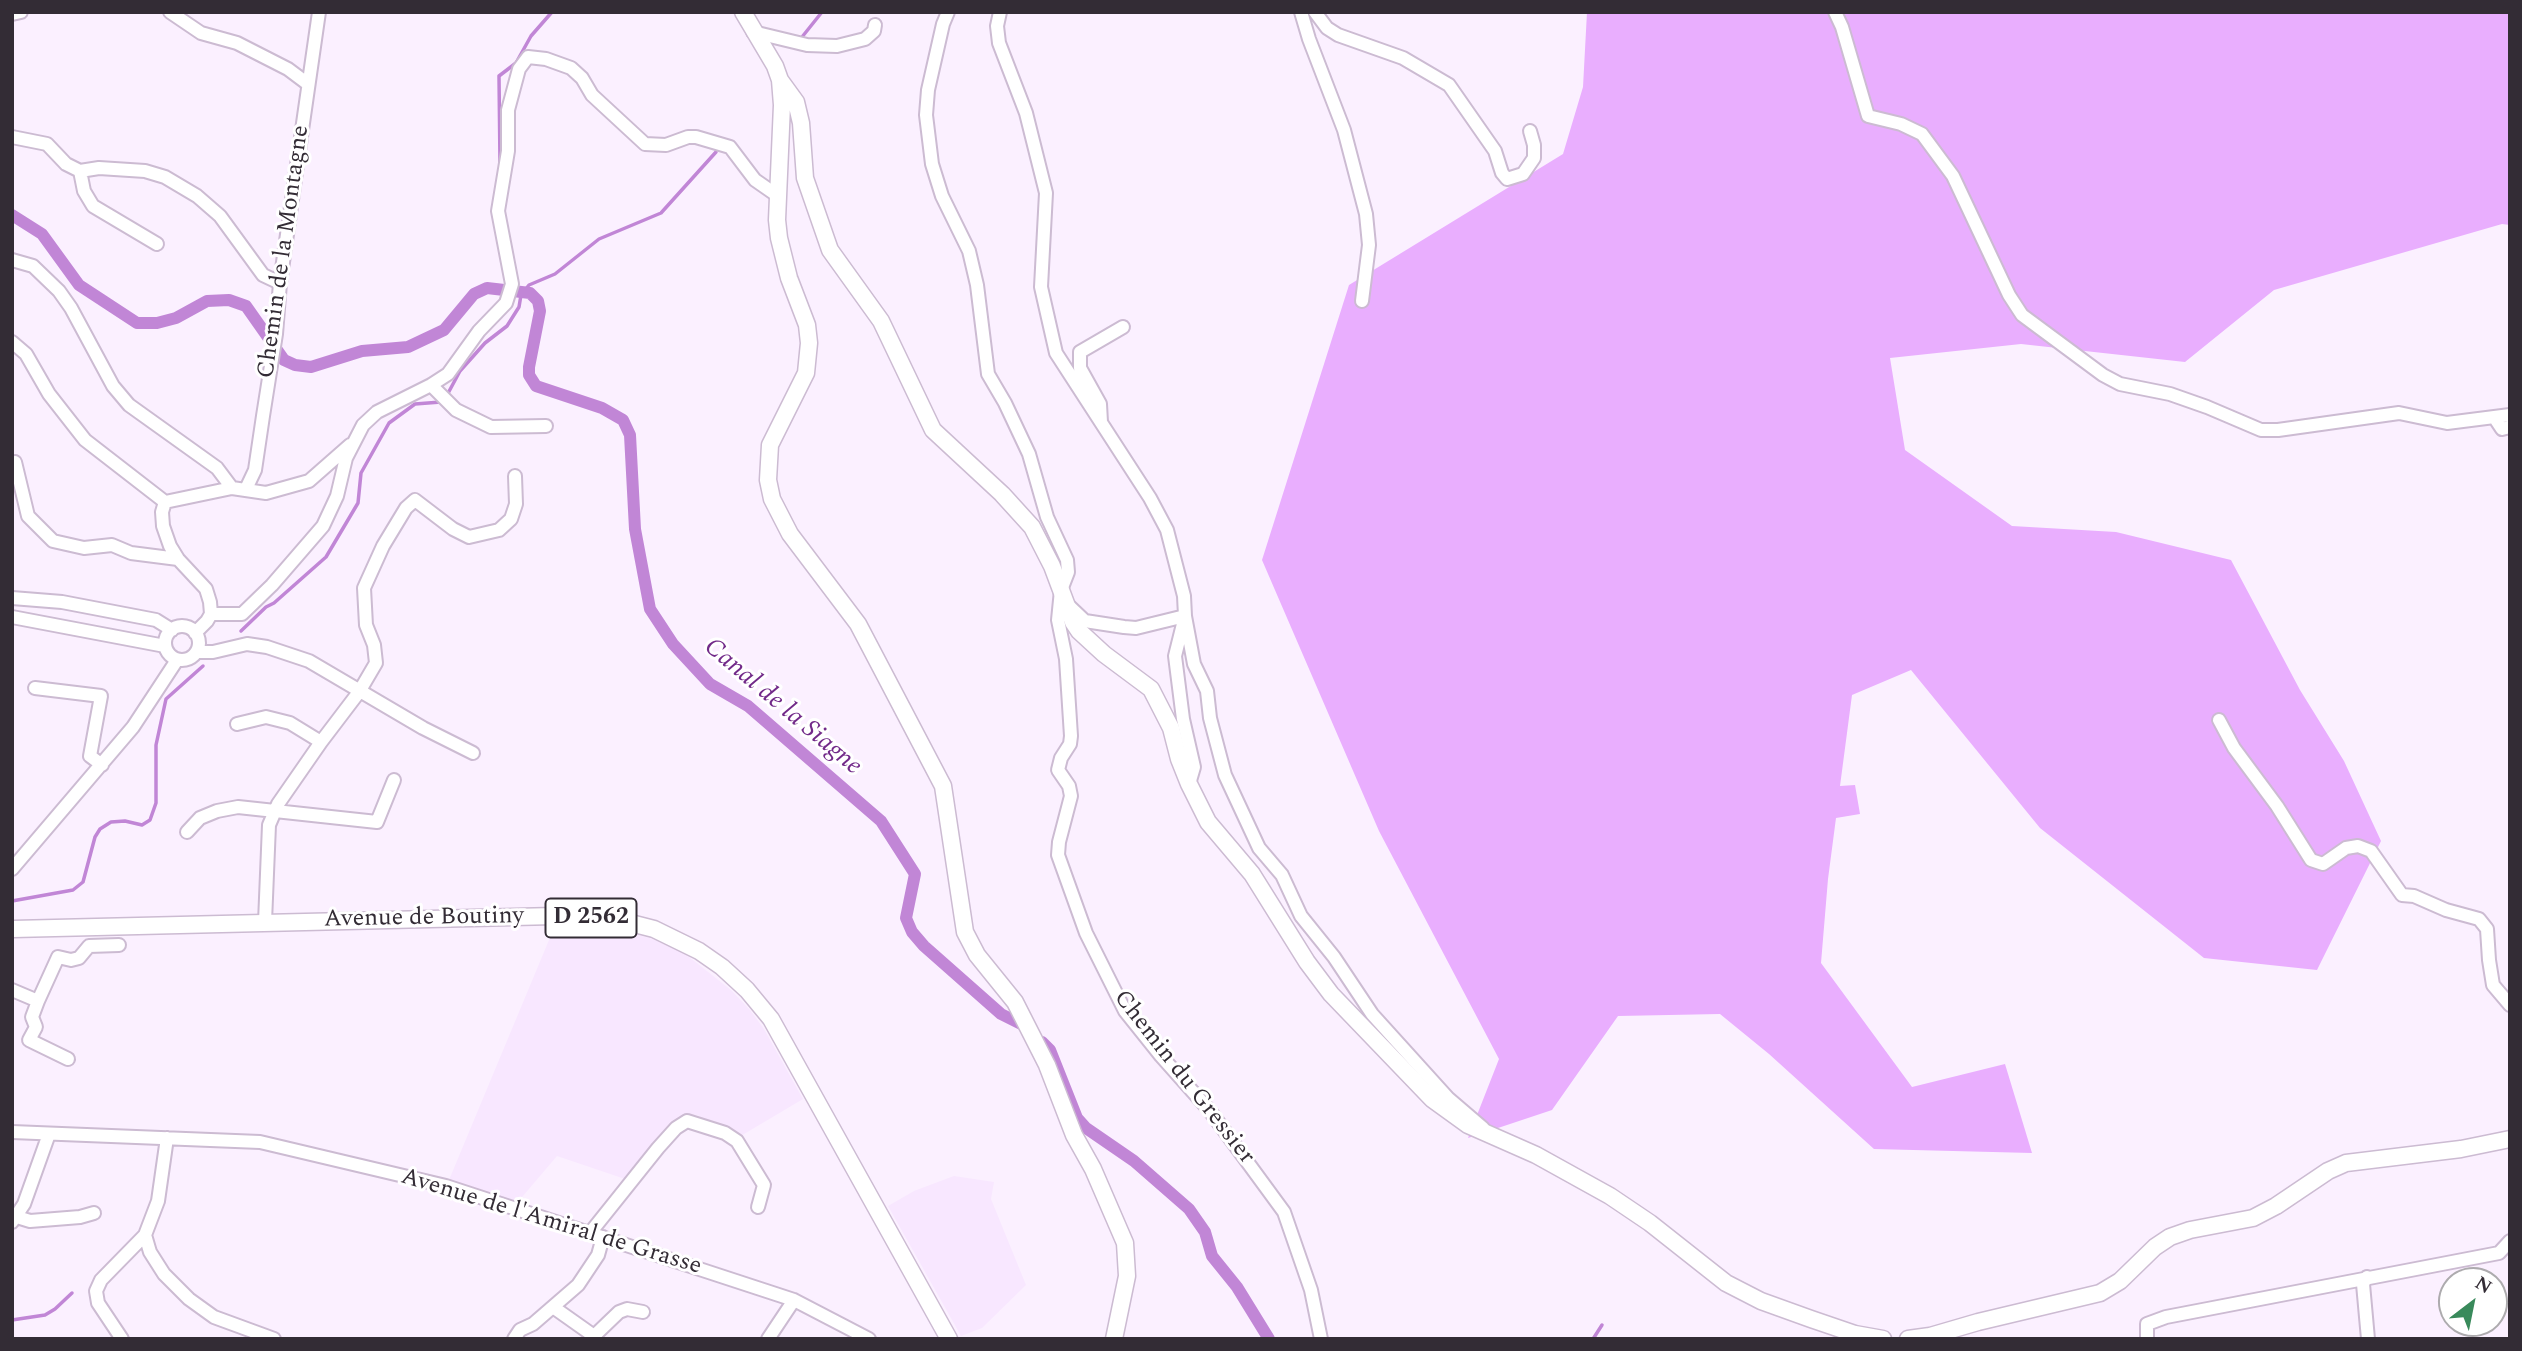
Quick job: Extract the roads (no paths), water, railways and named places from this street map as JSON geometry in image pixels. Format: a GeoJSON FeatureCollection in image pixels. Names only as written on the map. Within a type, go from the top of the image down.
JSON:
{"type":"FeatureCollection","features":[{"type":"Feature","properties":{"kind":"main road"},"geometry":{"type":"LineString","coordinates":[[743,12],[775,66],[780,80],[782,105],[777,220],[789,278],[807,325],[809,354],[806,373],[770,444],[768,480],[772,499],[790,534],[858,624],[943,786],[965,932],[978,955],[1015,1002],[1047,1065],[1074,1135],[1093,1169],[1125,1242],[1127,1276],[1114,1339]]}},
{"type":"Feature","properties":{"kind":"main road"},"geometry":{"type":"LineString","coordinates":[[780,80],[796,102],[801,123],[805,177],[830,250],[881,321],[933,430],[1002,494],[1031,527],[1079,631],[1104,654],[1151,689],[1171,728],[1179,759],[1208,822],[1252,874],[1307,962],[1331,994],[1432,1099],[1468,1125],[1536,1155],[1610,1196],[1650,1223],[1726,1283],[1761,1301],[1799,1315],[1855,1334],[1883,1339]]}},
{"type":"Feature","properties":{"kind":"main road","name":"Avenue de Boutiny"},"geometry":{"type":"LineString","coordinates":[[12,928],[555,916],[619,920],[654,929],[699,951],[747,990],[771,1019],[949,1339]]}},
{"type":"Feature","properties":{"kind":"main road"},"geometry":{"type":"LineString","coordinates":[[12,928],[12,934]]}},
{"type":"Feature","properties":{"kind":"main road"},"geometry":{"type":"LineString","coordinates":[[1908,1339],[1930,1336],[2100,1293],[2120,1281],[2155,1247],[2170,1237],[2190,1230],[2253,1218],[2328,1171],[2346,1163],[2510,1139]]}},
{"type":"Feature","properties":{"kind":"street"},"geometry":{"type":"LineString","coordinates":[[12,14],[21,12]]}},
{"type":"Feature","properties":{"kind":"street"},"geometry":{"type":"LineString","coordinates":[[170,12],[201,33],[237,43],[288,69],[308,84]]}},
{"type":"Feature","properties":{"kind":"street","name":"Chemin de la Montagne"},"geometry":{"type":"LineString","coordinates":[[246,489],[255,470],[276,334],[280,283],[319,12]]}},
{"type":"Feature","properties":{"kind":"street","name":"Chemin du Gressier"},"geometry":{"type":"LineString","coordinates":[[948,12],[928,90],[926,115],[932,164],[942,197],[969,251],[988,374],[1029,454],[1047,517],[1067,560],[1068,572],[1058,620],[1066,659],[1071,736],[1058,770],[1069,786],[1071,796],[1058,855],[1086,933],[1125,1011],[1210,1111],[1284,1212],[1311,1290],[1321,1339]]}},
{"type":"Feature","properties":{"kind":"street"},"geometry":{"type":"LineString","coordinates":[[1301,12],[1308,39],[1344,130],[1366,214],[1369,245],[1362,301]]}},
{"type":"Feature","properties":{"kind":"street"},"geometry":{"type":"LineString","coordinates":[[1315,12],[1327,28],[1338,35],[1403,58],[1449,85],[1495,151],[1502,173],[1507,179],[1523,174],[1534,158],[1530,131]]}},
{"type":"Feature","properties":{"kind":"street"},"geometry":{"type":"LineString","coordinates":[[1835,12],[1842,27],[1868,116],[1900,124],[1922,134],[1953,176],[2009,295],[2022,315],[2103,375],[2120,384],[2170,394],[2261,430],[2399,413],[2447,423],[2510,415]]}},
{"type":"Feature","properties":{"kind":"street"},"geometry":{"type":"LineString","coordinates":[[999,15],[999,43],[1026,113],[1046,193],[1041,287],[1056,353],[1125,456],[1167,530],[1184,596],[1194,664],[1207,691],[1210,718],[1225,775],[1259,848],[1282,875],[1301,916],[1334,957],[1372,1014],[1448,1098],[1494,1138]]}},
{"type":"Feature","properties":{"kind":"street"},"geometry":{"type":"LineString","coordinates":[[753,32],[807,45],[838,46],[865,39],[874,31],[875,25]]}},
{"type":"Feature","properties":{"kind":"street"},"geometry":{"type":"LineString","coordinates":[[211,614],[242,614],[305,549],[323,526],[337,496],[346,458],[363,425],[377,412],[448,374],[480,331],[506,303],[512,284],[498,211],[508,151],[508,110],[519,69],[528,57],[571,68],[582,78],[592,95],[645,144],[666,145],[696,137],[730,148],[755,180],[778,196]]}},
{"type":"Feature","properties":{"kind":"street"},"geometry":{"type":"LineString","coordinates":[[12,137],[47,144],[66,164],[80,171],[99,168],[145,171],[165,177],[197,196],[220,216],[263,275],[280,283]]}},
{"type":"Feature","properties":{"kind":"street"},"geometry":{"type":"LineString","coordinates":[[80,171],[85,191],[93,206],[157,244]]}},
{"type":"Feature","properties":{"kind":"street"},"geometry":{"type":"LineString","coordinates":[[12,260],[33,267],[59,291],[113,386],[129,405],[217,468],[232,488]]}},
{"type":"Feature","properties":{"kind":"street"},"geometry":{"type":"LineString","coordinates":[[1101,422],[1100,404],[1080,368],[1080,352],[1123,327]]}},
{"type":"Feature","properties":{"kind":"street"},"geometry":{"type":"LineString","coordinates":[[12,342],[26,354],[49,394],[85,440],[166,502],[232,488],[266,493],[310,481],[353,443]]}},
{"type":"Feature","properties":{"kind":"street"},"geometry":{"type":"LineString","coordinates":[[430,385],[456,410],[491,427],[546,426]]}},
{"type":"Feature","properties":{"kind":"street"},"geometry":{"type":"LineString","coordinates":[[2494,417],[2502,429],[2510,427]]}},
{"type":"Feature","properties":{"kind":"street"},"geometry":{"type":"LineString","coordinates":[[15,462],[28,516],[53,541],[84,548],[112,545],[131,553],[178,559]]}},
{"type":"Feature","properties":{"kind":"street"},"geometry":{"type":"LineString","coordinates":[[265,922],[269,825],[275,810],[359,692],[376,663],[374,645],[366,625],[364,588],[383,546],[406,508],[415,500],[453,529],[469,537],[499,530],[511,519],[516,504],[515,476]]}},
{"type":"Feature","properties":{"kind":"street"},"geometry":{"type":"LineString","coordinates":[[166,502],[162,512],[163,526],[178,559],[206,590],[211,614],[195,632]]}},
{"type":"Feature","properties":{"kind":"street"},"geometry":{"type":"LineString","coordinates":[[1064,596],[1085,621],[1136,628],[1185,616]]}},
{"type":"Feature","properties":{"kind":"street"},"geometry":{"type":"LineString","coordinates":[[12,598],[62,602],[156,620],[172,629],[184,626],[195,632],[199,642],[197,652]]}},
{"type":"Feature","properties":{"kind":"street"},"geometry":{"type":"LineString","coordinates":[[1185,616],[1175,656],[1183,719],[1194,767],[1189,784]]}},
{"type":"Feature","properties":{"kind":"street"},"geometry":{"type":"LineString","coordinates":[[12,617],[165,646]]}},
{"type":"Feature","properties":{"kind":"street"},"geometry":{"type":"LineString","coordinates":[[172,629],[165,640],[165,646],[169,654],[177,660],[186,660],[197,652],[214,652],[247,645],[267,647],[309,661],[423,728],[473,753]]}},
{"type":"Feature","properties":{"kind":"street"},"geometry":{"type":"LineString","coordinates":[[12,869],[133,727],[177,660]]}},
{"type":"Feature","properties":{"kind":"street"},"geometry":{"type":"LineString","coordinates":[[35,688],[101,696],[90,756],[102,765]]}},
{"type":"Feature","properties":{"kind":"street"},"geometry":{"type":"LineString","coordinates":[[237,724],[266,717],[290,723],[321,742]]}},
{"type":"Feature","properties":{"kind":"street"},"geometry":{"type":"LineString","coordinates":[[2219,720],[2234,748],[2277,806],[2311,860],[2323,864],[2346,848],[2358,846],[2371,851],[2402,895],[2414,895],[2446,910],[2479,919],[2487,929],[2493,985],[2510,1006]]}},
{"type":"Feature","properties":{"kind":"street"},"geometry":{"type":"LineString","coordinates":[[187,832],[200,818],[217,810],[238,807],[377,822],[394,780]]}},
{"type":"Feature","properties":{"kind":"street"},"geometry":{"type":"LineString","coordinates":[[68,1059],[29,1041],[36,1027],[32,1017],[38,1001],[58,957],[71,960],[79,958],[89,946],[119,945]]}},
{"type":"Feature","properties":{"kind":"street"},"geometry":{"type":"LineString","coordinates":[[12,990],[38,1001]]}},
{"type":"Feature","properties":{"kind":"street"},"geometry":{"type":"LineString","coordinates":[[590,1233],[658,1148],[676,1128],[687,1121],[725,1133],[737,1141],[764,1185],[758,1208]]}},
{"type":"Feature","properties":{"kind":"street","name":"Avenue de l'Amiral de Grasse"},"geometry":{"type":"LineString","coordinates":[[12,1132],[260,1142],[446,1185],[794,1300],[869,1339]]}},
{"type":"Feature","properties":{"kind":"street"},"geometry":{"type":"LineString","coordinates":[[49,1134],[15,1219],[30,1221],[80,1217],[94,1213]]}},
{"type":"Feature","properties":{"kind":"street"},"geometry":{"type":"LineString","coordinates":[[122,1339],[98,1303],[96,1291],[101,1280],[145,1235],[158,1201],[167,1138]]}},
{"type":"Feature","properties":{"kind":"street"},"geometry":{"type":"LineString","coordinates":[[145,1235],[150,1252],[164,1274],[189,1299],[214,1317],[274,1339]]}},
{"type":"Feature","properties":{"kind":"street"},"geometry":{"type":"LineString","coordinates":[[514,1339],[520,1330],[533,1324],[578,1285],[598,1255],[603,1237]]}},
{"type":"Feature","properties":{"kind":"street"},"geometry":{"type":"LineString","coordinates":[[2147,1339],[2147,1324],[2166,1317],[2499,1253],[2510,1241]]}},
{"type":"Feature","properties":{"kind":"street"},"geometry":{"type":"LineString","coordinates":[[2367,1277],[2363,1284],[2368,1339]]}},
{"type":"Feature","properties":{"kind":"street"},"geometry":{"type":"LineString","coordinates":[[768,1339],[794,1300]]}},
{"type":"Feature","properties":{"kind":"street"},"geometry":{"type":"LineString","coordinates":[[553,1307],[592,1338],[619,1312],[627,1309],[643,1312]]}},
{"type":"Feature","properties":{"kind":"waterway"},"geometry":{"type":"LineString","coordinates":[[500,164],[499,76],[516,63],[531,36],[552,12]]}},
{"type":"Feature","properties":{"kind":"waterway"},"geometry":{"type":"LineString","coordinates":[[802,37],[822,12]]}},
{"type":"Feature","properties":{"kind":"waterway"},"geometry":{"type":"LineString","coordinates":[[521,295],[529,285],[555,274],[599,239],[661,213],[716,152]]}},
{"type":"Feature","properties":{"kind":"waterway","name":"Canal de la Siagne"},"geometry":{"type":"LineString","coordinates":[[12,215],[42,234],[79,285],[137,323],[157,323],[176,318],[207,301],[229,300],[246,306],[284,360],[295,365],[311,367],[362,351],[408,347],[444,330],[474,294],[487,288],[530,293],[538,301],[540,311],[529,367],[529,375],[536,386],[602,408],[623,420],[630,435],[635,529],[650,609],[673,644],[710,684],[748,706],[881,821],[915,874],[906,918],[912,932],[924,946],[1001,1014],[1021,1024]]}},
{"type":"Feature","properties":{"kind":"waterway"},"geometry":{"type":"LineString","coordinates":[[241,631],[326,557],[358,503],[361,473],[389,423],[415,404],[441,402],[446,397],[460,371],[485,343],[507,326],[519,307],[521,295],[516,287]]}},
{"type":"Feature","properties":{"kind":"waterway"},"geometry":{"type":"LineString","coordinates":[[12,901],[73,890],[83,882],[95,837],[100,829],[111,822],[125,821],[142,825],[150,820],[156,803],[156,745],[166,699],[203,666]]}},
{"type":"Feature","properties":{"kind":"waterway","name":"Canal de la Siagne"},"geometry":{"type":"LineString","coordinates":[[1042,1042],[1050,1050],[1077,1118],[1086,1128],[1134,1161],[1189,1209],[1205,1232],[1212,1256],[1237,1287],[1269,1339]]}},
{"type":"Feature","properties":{"kind":"waterway"},"geometry":{"type":"LineString","coordinates":[[12,1320],[45,1315],[72,1293]]}},
{"type":"Feature","properties":{"kind":"waterway"},"geometry":{"type":"LineString","coordinates":[[1593,1339],[1602,1325]]}}]}
